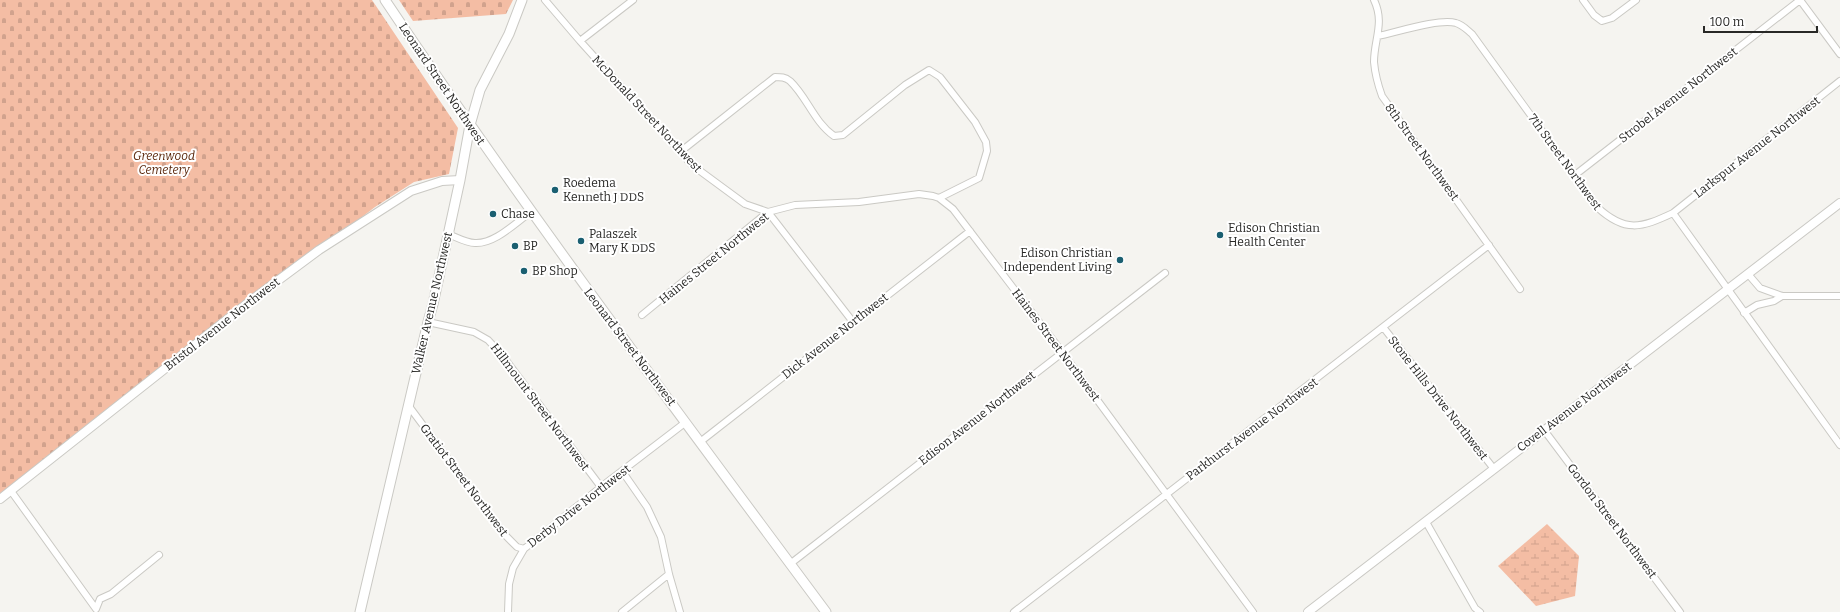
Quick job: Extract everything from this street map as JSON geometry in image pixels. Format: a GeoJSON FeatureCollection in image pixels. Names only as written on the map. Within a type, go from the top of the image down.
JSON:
{"type":"FeatureCollection","features":[{"type":"Feature","properties":{"kind":"main road","name":"Leonard Street Northwest"},"geometry":{"type":"LineString","coordinates":[[385,0],[531,212],[826,612]]}},
{"type":"Feature","properties":{"kind":"main road","name":"Walker Avenue Northwest"},"geometry":{"type":"LineString","coordinates":[[360,612],[433,304],[460,180],[470,124],[480,90],[509,34],[522,0]]}},
{"type":"Feature","properties":{"kind":"street","name":"McDonald Street Northwest"},"geometry":{"type":"LineString","coordinates":[[545,0],[692,165],[739,200],[768,212],[853,322]]}},
{"type":"Feature","properties":{"kind":"street"},"geometry":{"type":"LineString","coordinates":[[580,41],[633,0]]}},
{"type":"Feature","properties":{"kind":"street","name":"8th Street Northwest"},"geometry":{"type":"LineString","coordinates":[[1374,0],[1378,9],[1378,36],[1374,61],[1376,78],[1382,96],[1520,289]]}},
{"type":"Feature","properties":{"kind":"street"},"geometry":{"type":"LineString","coordinates":[[1584,0],[1594,15],[1602,21],[1612,18],[1636,0]]}},
{"type":"Feature","properties":{"kind":"street"},"geometry":{"type":"LineString","coordinates":[[1800,0],[1840,54]]}},
{"type":"Feature","properties":{"kind":"street","name":"Strobel Avenue Northwest"},"geometry":{"type":"LineString","coordinates":[[1575,175],[1800,0]]}},
{"type":"Feature","properties":{"kind":"street","name":"7th Street Northwest"},"geometry":{"type":"LineString","coordinates":[[1378,36],[1446,21],[1457,23],[1464,27],[1472,34],[1597,207],[1607,216],[1619,222],[1634,226],[1650,224],[1673,213]]}},
{"type":"Feature","properties":{"kind":"street"},"geometry":{"type":"LineString","coordinates":[[680,152],[775,77],[782,77],[790,81],[817,119],[827,131],[834,136],[843,135],[910,81],[929,70],[940,77],[975,122],[986,142],[987,151],[979,178],[939,198]]}},
{"type":"Feature","properties":{"kind":"street","name":"Larkspur Avenue Northwest"},"geometry":{"type":"LineString","coordinates":[[1673,213],[1840,81]]}},
{"type":"Feature","properties":{"kind":"street","name":"Bristol Avenue Northwest"},"geometry":{"type":"LineString","coordinates":[[0,499],[253,299],[319,250],[410,191],[442,181],[460,180]]}},
{"type":"Feature","properties":{"kind":"street","name":"Haines Street Northwest"},"geometry":{"type":"LineString","coordinates":[[642,315],[768,212],[795,204],[859,202],[919,194],[939,198],[953,209],[970,231],[1062,352],[1254,612]]}},
{"type":"Feature","properties":{"kind":"street","name":"Covell Avenue Northwest"},"geometry":{"type":"LineString","coordinates":[[1308,612],[1840,202]]}},
{"type":"Feature","properties":{"kind":"street"},"geometry":{"type":"LineString","coordinates":[[448,234],[473,243],[483,243],[506,230],[531,212]]}},
{"type":"Feature","properties":{"kind":"street"},"geometry":{"type":"LineString","coordinates":[[1673,213],[1728,288],[1744,313],[1838,438],[1840,445]]}},
{"type":"Feature","properties":{"kind":"street","name":"Dick Avenue Northwest"},"geometry":{"type":"LineString","coordinates":[[700,442],[970,231]]}},
{"type":"Feature","properties":{"kind":"street","name":"Parkhurst Avenue Northwest"},"geometry":{"type":"LineString","coordinates":[[1014,612],[1489,245]]}},
{"type":"Feature","properties":{"kind":"street","name":"Edison Avenue Northwest"},"geometry":{"type":"LineString","coordinates":[[790,564],[1165,273]]}},
{"type":"Feature","properties":{"kind":"street"},"geometry":{"type":"LineString","coordinates":[[1748,274],[1760,288],[1782,296],[1840,296]]}},
{"type":"Feature","properties":{"kind":"street"},"geometry":{"type":"LineString","coordinates":[[1744,313],[1757,305],[1774,301],[1782,296]]}},
{"type":"Feature","properties":{"kind":"street","name":"Hillmount Street Northwest"},"geometry":{"type":"LineString","coordinates":[[428,322],[474,332],[488,340],[502,355],[601,487]]}},
{"type":"Feature","properties":{"kind":"street","name":"Stone Hills Drive Northwest"},"geometry":{"type":"LineString","coordinates":[[1383,327],[1494,469]]}},
{"type":"Feature","properties":{"kind":"street","name":"Gratiot Street Northwest"},"geometry":{"type":"LineString","coordinates":[[408,405],[504,534],[517,547],[524,549]]}},
{"type":"Feature","properties":{"kind":"street","name":"Derby Drive Northwest"},"geometry":{"type":"LineString","coordinates":[[508,612],[508,584],[513,568],[524,549],[601,487],[686,422]]}},
{"type":"Feature","properties":{"kind":"street","name":"Gordon Street Northwest"},"geometry":{"type":"LineString","coordinates":[[1544,430],[1677,611]]}},
{"type":"Feature","properties":{"kind":"street"},"geometry":{"type":"LineString","coordinates":[[622,472],[647,507],[661,537],[669,574],[680,612]]}},
{"type":"Feature","properties":{"kind":"street"},"geometry":{"type":"LineString","coordinates":[[11,491],[96,609],[100,599],[111,594],[159,555]]}},
{"type":"Feature","properties":{"kind":"street"},"geometry":{"type":"LineString","coordinates":[[1426,522],[1478,610],[1469,612]]}},
{"type":"Feature","properties":{"kind":"street"},"geometry":{"type":"LineString","coordinates":[[622,612],[669,574]]}},
{"type":"Feature","properties":{"kind":"green space","name":"Greenwood Cemetery"},"geometry":{"type":"Polygon","coordinates":[[[0,0],[372,0],[458,128],[449,174],[414,182],[375,207],[0,495],[0,0]]]}},
{"type":"Feature","properties":{"kind":"green space"},"geometry":{"type":"Polygon","coordinates":[[[399,0],[513,0],[506,14],[413,21],[399,0]]]}},
{"type":"Feature","properties":{"kind":"green space"},"geometry":{"type":"Polygon","coordinates":[[[1547,524],[1579,556],[1575,596],[1536,606],[1498,566],[1547,524]]]}},
{"type":"Feature","properties":{"kind":"place","name":"Roedema Kenneth J DDS"},"geometry":{"type":"Point","coordinates":[555,190]}},
{"type":"Feature","properties":{"kind":"place","name":"Chase"},"geometry":{"type":"Point","coordinates":[493,214]}},
{"type":"Feature","properties":{"kind":"place","name":"Edison Christian Health Center"},"geometry":{"type":"Point","coordinates":[1220,235]}},
{"type":"Feature","properties":{"kind":"place","name":"Palaszek Mary K DDS"},"geometry":{"type":"Point","coordinates":[581,241]}},
{"type":"Feature","properties":{"kind":"place","name":"BP"},"geometry":{"type":"Point","coordinates":[515,246]}},
{"type":"Feature","properties":{"kind":"place","name":"Edison Christian Independent Living"},"geometry":{"type":"Point","coordinates":[1120,260]}},
{"type":"Feature","properties":{"kind":"place","name":"BP Shop"},"geometry":{"type":"Point","coordinates":[524,271]}}]}
